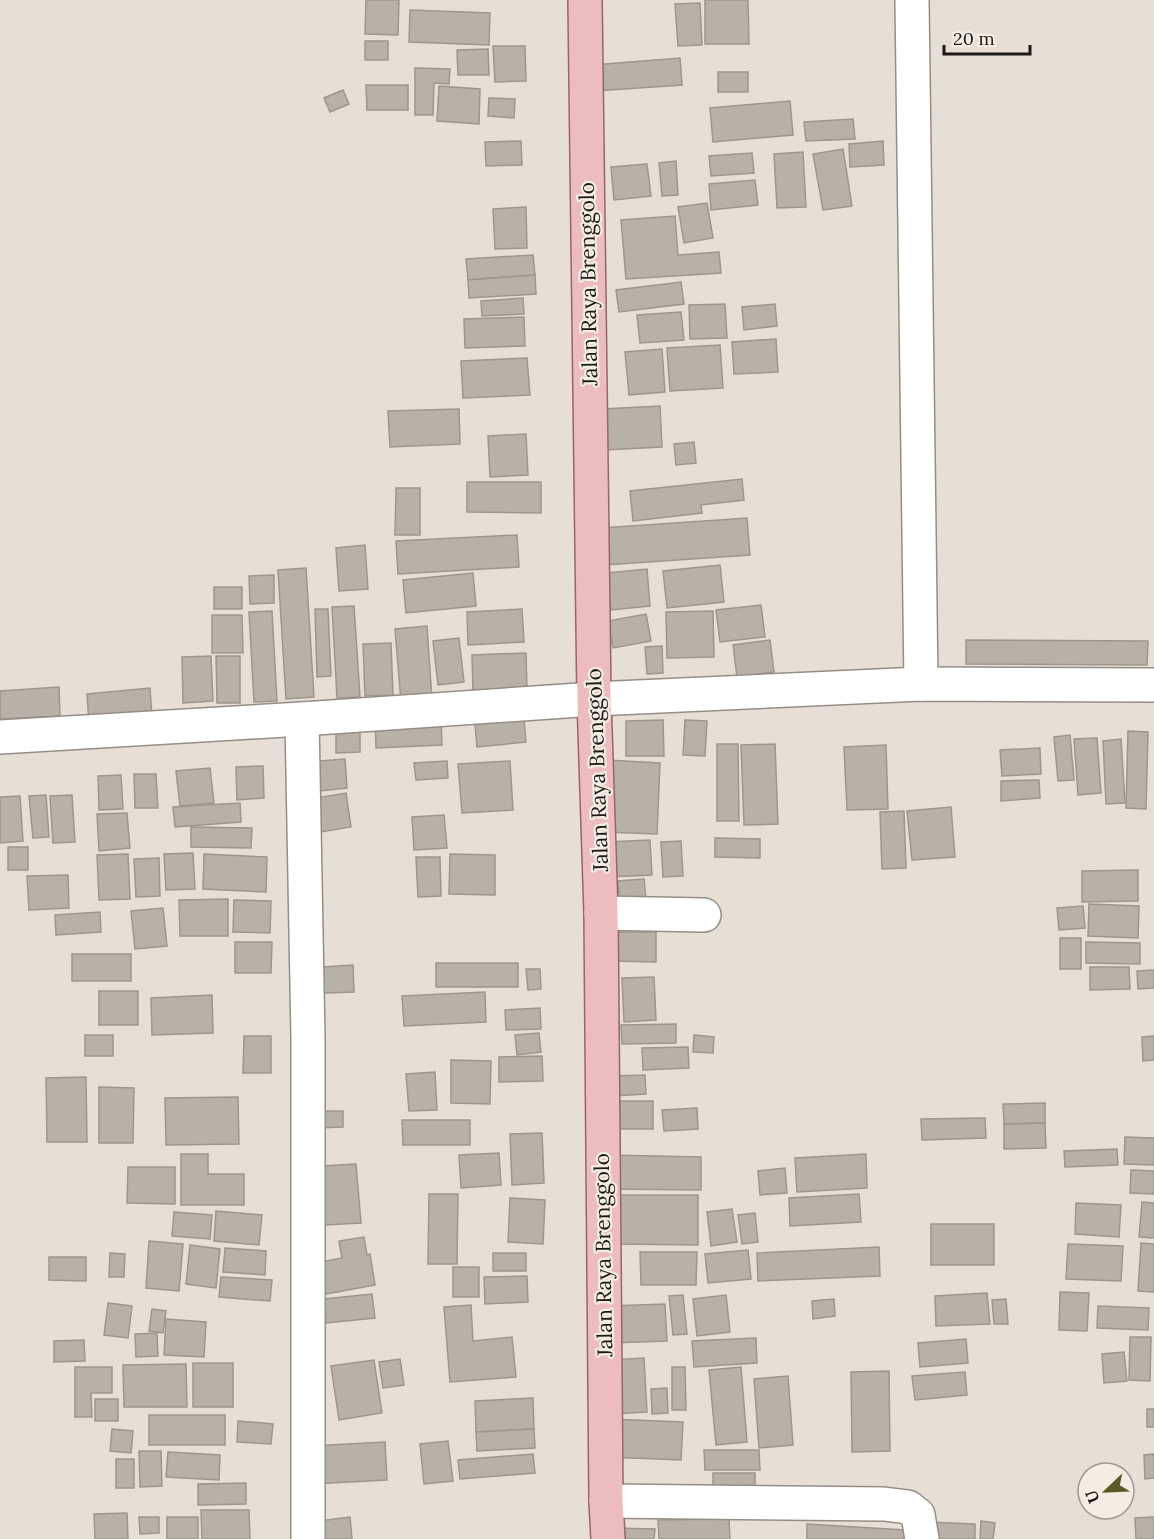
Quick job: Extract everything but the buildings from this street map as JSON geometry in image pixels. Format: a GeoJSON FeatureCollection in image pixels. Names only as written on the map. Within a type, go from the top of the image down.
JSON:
{"type":"FeatureCollection","features":[{"type":"Feature","properties":{"kind":"main road","name":"Jalan Raya Brenggolo"},"geometry":{"type":"LineString","coordinates":[[585,0],[594,699],[601,913],[608,1539]]}},
{"type":"Feature","properties":{"kind":"street"},"geometry":{"type":"LineString","coordinates":[[912,0],[921,684]]}},
{"type":"Feature","properties":{"kind":"street"},"geometry":{"type":"LineString","coordinates":[[0,737],[594,699],[921,684],[1154,685]]}},
{"type":"Feature","properties":{"kind":"street"},"geometry":{"type":"LineString","coordinates":[[302,719],[308,1039],[308,1539]]}},
{"type":"Feature","properties":{"kind":"street"},"geometry":{"type":"LineString","coordinates":[[601,913],[704,915]]}},
{"type":"Feature","properties":{"kind":"street"},"geometry":{"type":"LineString","coordinates":[[606,1501],[884,1504],[908,1508],[918,1515],[922,1539]]}}]}
